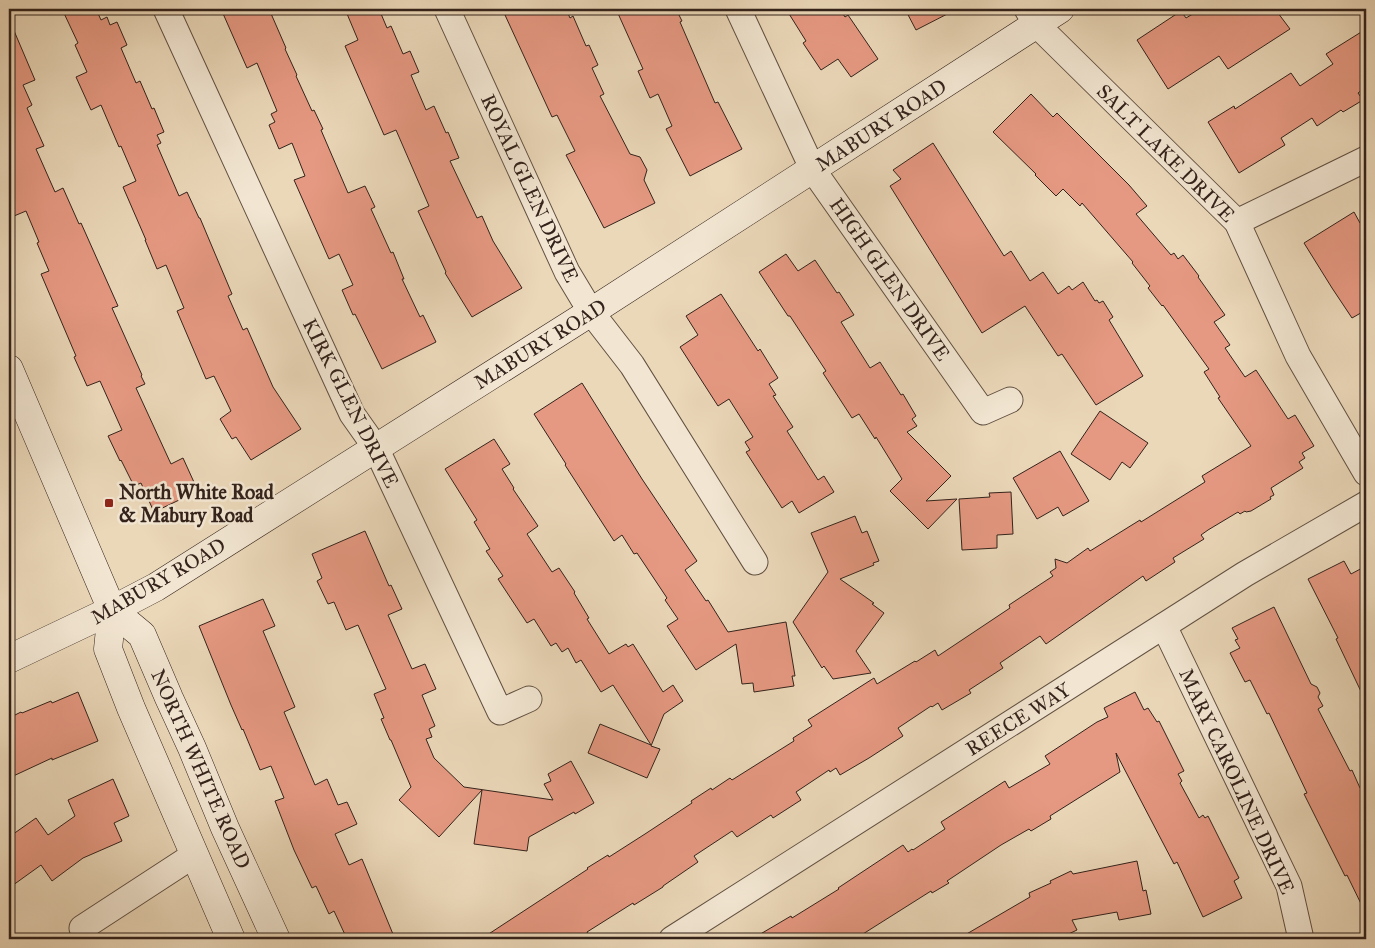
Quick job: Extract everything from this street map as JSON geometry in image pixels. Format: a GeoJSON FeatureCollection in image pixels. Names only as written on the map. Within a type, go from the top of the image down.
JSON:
{"type":"FeatureCollection","features":[{"type":"Feature","properties":{"kind":"main road","name":"MABURY ROAD"},"geometry":{"type":"LineString","coordinates":[[9,658],[112,610],[156,587],[813,170],[1031,17],[1060,9]]}},
{"type":"Feature","properties":{"kind":"main road","name":"NORTH WHITE ROAD"},"geometry":{"type":"LineString","coordinates":[[9,369],[112,610],[142,635],[225,828],[276,939]]}},
{"type":"Feature","properties":{"kind":"main road","name":"NORTH WHITE ROAD"},"geometry":{"type":"LineString","coordinates":[[112,610],[108,649],[131,708],[231,939]]}},
{"type":"Feature","properties":{"kind":"street","name":"KIRK GLEN DRIVE"},"geometry":{"type":"LineString","coordinates":[[166,9],[352,414],[376,448],[500,712],[529,699]]}},
{"type":"Feature","properties":{"kind":"street","name":"ROYAL GLEN DRIVE"},"geometry":{"type":"LineString","coordinates":[[447,9],[567,272],[591,312],[632,365],[754,562]]}},
{"type":"Feature","properties":{"kind":"street","name":"HIGH GLEN DRIVE"},"geometry":{"type":"LineString","coordinates":[[738,9],[813,170],[983,412],[1010,400]]}},
{"type":"Feature","properties":{"kind":"street","name":"SALT LAKE DRIVE"},"geometry":{"type":"LineString","coordinates":[[1031,17],[1237,222],[1298,356],[1366,473]]}},
{"type":"Feature","properties":{"kind":"street"},"geometry":{"type":"LineString","coordinates":[[1237,222],[1366,159]]}},
{"type":"Feature","properties":{"kind":"street","name":"REECE WAY"},"geometry":{"type":"LineString","coordinates":[[672,939],[1245,574],[1366,504]]}},
{"type":"Feature","properties":{"kind":"street","name":"MARY CAROLINE DRIVE"},"geometry":{"type":"LineString","coordinates":[[1164,626],[1290,886],[1301,939]]}},
{"type":"Feature","properties":{"kind":"street"},"geometry":{"type":"LineString","coordinates":[[82,928],[194,855]]}},
{"type":"Feature","properties":{"kind":"building"},"geometry":{"type":"Polygon","coordinates":[[[62,9],[96,9],[101,20],[107,17],[110,25],[117,22],[127,45],[121,48],[136,83],[140,81],[164,132],[157,135],[161,143],[157,145],[179,196],[187,192],[232,294],[228,296],[243,330],[247,328],[273,387],[301,429],[251,460],[236,437],[232,439],[220,419],[231,411],[214,376],[206,379],[177,311],[184,308],[166,265],[157,269],[123,187],[136,181],[121,146],[119,147],[101,105],[91,110],[76,77],[87,72],[75,45],[78,43],[62,9]]]}},
{"type":"Feature","properties":{"kind":"building"},"geometry":{"type":"Polygon","coordinates":[[[221,9],[269,9],[296,76],[312,111],[314,110],[323,129],[321,130],[348,193],[365,186],[375,207],[371,209],[391,253],[393,252],[404,279],[402,279],[420,317],[423,315],[436,342],[382,369],[342,290],[353,285],[339,254],[329,259],[294,180],[305,176],[292,143],[279,149],[269,125],[275,122],[271,114],[277,111],[257,63],[247,68],[221,9]]]}},
{"type":"Feature","properties":{"kind":"building"},"geometry":{"type":"Polygon","coordinates":[[[345,9],[379,9],[387,28],[391,26],[403,54],[410,51],[419,72],[411,75],[426,110],[434,106],[459,158],[450,161],[477,218],[482,216],[493,241],[522,288],[472,317],[445,273],[418,211],[429,206],[396,130],[384,135],[345,46],[358,40],[345,9]]]}},
{"type":"Feature","properties":{"kind":"building"},"geometry":{"type":"Polygon","coordinates":[[[519,9],[566,9],[570,18],[573,16],[586,46],[589,45],[598,65],[592,68],[604,94],[600,96],[630,154],[640,157],[647,170],[644,180],[655,203],[604,228],[566,155],[575,151],[557,115],[552,117],[505,15],[519,9]]]}},
{"type":"Feature","properties":{"kind":"building"},"geometry":{"type":"Polygon","coordinates":[[[616,9],[676,9],[715,103],[718,102],[742,149],[690,176],[666,129],[672,126],[658,94],[650,98],[638,71],[643,69],[616,9]]]}},
{"type":"Feature","properties":{"kind":"building"},"geometry":{"type":"Polygon","coordinates":[[[786,9],[840,9],[845,17],[848,15],[878,59],[851,77],[838,59],[821,70],[803,43],[806,41],[786,9]]]}},
{"type":"Feature","properties":{"kind":"building"},"geometry":{"type":"Polygon","coordinates":[[[905,9],[957,9],[916,30],[905,9]]]}},
{"type":"Feature","properties":{"kind":"building"},"geometry":{"type":"Polygon","coordinates":[[[1201,9],[1275,9],[1290,29],[1228,69],[1219,56],[1168,89],[1137,40],[1181,11],[1186,18],[1201,9]]]}},
{"type":"Feature","properties":{"kind":"building"},"geometry":{"type":"Polygon","coordinates":[[[9,19],[35,80],[23,85],[32,105],[27,108],[44,146],[36,149],[55,192],[63,188],[79,224],[81,223],[118,306],[112,308],[145,384],[136,388],[171,464],[183,458],[198,491],[154,512],[141,483],[134,486],[108,436],[122,430],[100,381],[87,386],[74,357],[76,356],[41,274],[49,271],[26,211],[14,216],[9,204],[9,19]]]}},
{"type":"Feature","properties":{"kind":"building"},"geometry":{"type":"Polygon","coordinates":[[[1366,29],[1366,87],[1358,93],[1363,100],[1343,112],[1341,110],[1317,126],[1312,118],[1281,138],[1285,145],[1239,173],[1208,122],[1234,106],[1235,109],[1291,73],[1300,86],[1333,64],[1326,54],[1366,29]]]}},
{"type":"Feature","properties":{"kind":"building"},"geometry":{"type":"Polygon","coordinates":[[[1031,94],[1053,117],[1057,113],[1129,185],[1147,206],[1136,214],[1171,255],[1174,253],[1178,259],[1183,255],[1199,276],[1225,315],[1214,322],[1230,345],[1225,348],[1245,377],[1256,370],[1288,419],[1295,415],[1314,446],[1302,453],[1305,458],[1299,462],[1303,468],[1271,488],[1274,495],[1270,497],[1271,499],[1251,511],[1245,511],[1240,514],[1238,512],[1208,530],[1201,535],[1204,539],[1173,558],[1175,562],[1146,581],[1143,576],[1046,644],[1040,636],[1000,663],[1003,668],[969,690],[971,693],[942,710],[938,703],[931,706],[898,728],[903,736],[869,758],[840,775],[836,768],[830,772],[829,770],[796,792],[801,800],[773,818],[771,815],[737,837],[732,831],[694,856],[698,862],[663,887],[634,905],[633,903],[587,932],[591,939],[481,939],[587,868],[608,855],[609,857],[645,834],[711,788],[712,790],[730,778],[732,780],[794,741],[793,738],[812,726],[808,720],[874,678],[877,684],[935,650],[938,656],[1010,608],[1009,605],[1053,576],[1050,572],[1056,568],[1055,559],[1067,563],[1088,548],[1090,551],[1140,520],[1141,522],[1205,482],[1202,476],[1251,446],[1218,398],[1220,397],[1204,372],[1209,369],[1163,305],[1148,288],[1150,286],[1133,262],[1082,203],[1080,206],[1063,189],[1056,196],[993,132],[1031,94]]]}},
{"type":"Feature","properties":{"kind":"building"},"geometry":{"type":"Polygon","coordinates":[[[933,143],[1004,256],[1011,251],[1030,281],[1043,272],[1058,294],[1069,286],[1072,290],[1083,282],[1095,301],[1097,300],[1099,303],[1103,301],[1113,317],[1109,320],[1143,376],[1096,405],[1062,354],[1058,356],[1025,306],[982,333],[890,186],[901,179],[893,170],[933,143]]]}},
{"type":"Feature","properties":{"kind":"building"},"geometry":{"type":"Polygon","coordinates":[[[1354,212],[1360,223],[1366,219],[1366,310],[1352,318],[1304,243],[1354,212]]]}},
{"type":"Feature","properties":{"kind":"building"},"geometry":{"type":"Polygon","coordinates":[[[786,254],[798,271],[815,260],[837,293],[839,292],[854,315],[841,322],[870,368],[880,362],[916,416],[912,419],[917,426],[907,432],[951,476],[926,501],[957,499],[928,529],[890,491],[902,479],[859,414],[852,418],[823,373],[826,371],[759,272],[786,254]]]}},
{"type":"Feature","properties":{"kind":"building"},"geometry":{"type":"Polygon","coordinates":[[[721,294],[778,378],[769,384],[776,395],[773,396],[793,427],[787,431],[818,480],[824,476],[834,492],[799,513],[792,501],[782,508],[746,452],[750,450],[745,442],[753,437],[729,399],[718,406],[680,347],[698,335],[686,316],[721,294]]]}},
{"type":"Feature","properties":{"kind":"building"},"geometry":{"type":"Polygon","coordinates":[[[582,383],[642,479],[697,561],[685,570],[706,601],[708,600],[728,632],[786,622],[795,676],[792,676],[794,686],[754,692],[753,683],[742,684],[736,644],[696,670],[667,626],[678,619],[665,600],[667,598],[637,553],[634,554],[622,535],[614,541],[534,414],[582,383]]]}},
{"type":"Feature","properties":{"kind":"building"},"geometry":{"type":"Polygon","coordinates":[[[1100,411],[1148,443],[1130,468],[1122,462],[1110,480],[1071,454],[1100,411]]]}},
{"type":"Feature","properties":{"kind":"building"},"geometry":{"type":"Polygon","coordinates":[[[494,439],[510,464],[502,469],[538,526],[527,534],[552,572],[559,568],[575,592],[589,618],[587,619],[609,654],[626,644],[628,647],[633,644],[663,692],[673,685],[683,701],[664,714],[651,746],[660,749],[647,778],[588,753],[600,724],[651,745],[613,685],[601,692],[581,660],[576,663],[568,648],[562,652],[556,643],[551,646],[534,619],[527,623],[498,579],[503,576],[486,551],[490,549],[474,522],[477,520],[445,469],[494,439]]]}},
{"type":"Feature","properties":{"kind":"building"},"geometry":{"type":"Polygon","coordinates":[[[1060,451],[1089,501],[1063,516],[1058,507],[1037,519],[1013,478],[1060,451]]]}},
{"type":"Feature","properties":{"kind":"building"},"geometry":{"type":"Polygon","coordinates":[[[1011,492],[1013,534],[997,535],[997,548],[962,550],[959,499],[990,497],[989,493],[1011,492]]]}},
{"type":"Feature","properties":{"kind":"building"},"geometry":{"type":"Polygon","coordinates":[[[855,516],[862,533],[867,531],[879,561],[873,563],[874,565],[840,579],[874,603],[872,604],[884,613],[856,651],[871,673],[833,679],[824,666],[822,668],[793,622],[828,572],[811,533],[855,516]]]}},
{"type":"Feature","properties":{"kind":"building"},"geometry":{"type":"Polygon","coordinates":[[[365,531],[389,586],[391,585],[402,609],[388,615],[412,669],[425,664],[436,689],[422,695],[435,726],[429,729],[432,737],[426,739],[434,758],[464,787],[553,800],[544,784],[551,781],[548,774],[571,761],[594,803],[529,837],[527,851],[474,844],[482,790],[439,837],[399,800],[411,787],[381,719],[384,718],[374,694],[386,689],[358,625],[346,630],[334,602],[328,604],[317,581],[322,578],[312,554],[365,531]]]}},
{"type":"Feature","properties":{"kind":"building"},"geometry":{"type":"Polygon","coordinates":[[[1344,561],[1351,574],[1366,566],[1366,702],[1336,639],[1338,638],[1308,579],[1344,561]]]}},
{"type":"Feature","properties":{"kind":"building"},"geometry":{"type":"Polygon","coordinates":[[[263,599],[275,626],[263,631],[295,707],[284,712],[315,785],[327,779],[338,805],[347,802],[357,824],[335,834],[349,865],[362,859],[395,939],[347,939],[334,911],[329,914],[316,886],[312,888],[294,850],[275,801],[284,798],[271,766],[260,770],[199,626],[263,599]]]}},
{"type":"Feature","properties":{"kind":"building"},"geometry":{"type":"Polygon","coordinates":[[[1274,607],[1311,684],[1317,687],[1320,693],[1318,697],[1323,706],[1318,709],[1350,771],[1352,770],[1360,788],[1366,792],[1366,914],[1304,794],[1307,793],[1269,713],[1267,714],[1250,680],[1245,682],[1230,653],[1240,648],[1235,640],[1238,639],[1232,628],[1274,607]]]}},
{"type":"Feature","properties":{"kind":"building"},"geometry":{"type":"Polygon","coordinates":[[[78,692],[98,741],[52,760],[52,758],[9,778],[9,718],[78,692]]]}},
{"type":"Feature","properties":{"kind":"building"},"geometry":{"type":"Polygon","coordinates":[[[1135,692],[1144,710],[1148,708],[1157,722],[1159,721],[1184,771],[1178,774],[1182,781],[1180,783],[1199,818],[1203,815],[1205,818],[1208,816],[1239,878],[1234,881],[1242,898],[1203,917],[1177,862],[1174,864],[1116,753],[1120,772],[1050,816],[1051,819],[1001,845],[947,881],[949,883],[932,893],[931,891],[855,939],[752,939],[791,916],[792,918],[839,889],[903,845],[908,852],[913,850],[945,829],[941,822],[1005,781],[1009,788],[1050,764],[1045,756],[1097,722],[1108,717],[1104,708],[1135,692]]]}},
{"type":"Feature","properties":{"kind":"building"},"geometry":{"type":"Polygon","coordinates":[[[113,779],[129,816],[114,823],[122,841],[83,858],[52,881],[41,865],[9,888],[9,837],[36,818],[48,835],[75,816],[68,800],[113,779]]]}},
{"type":"Feature","properties":{"kind":"building"},"geometry":{"type":"Polygon","coordinates":[[[1137,861],[1143,891],[1146,890],[1151,914],[1119,920],[1117,912],[1072,920],[1077,930],[1058,939],[958,939],[1030,897],[1029,893],[1071,871],[1073,874],[1137,861]]]}},
{"type":"Feature","properties":{"kind":"place","name":"North White Road & Mabury Road"},"geometry":{"type":"Point","coordinates":[109,503]}}]}
